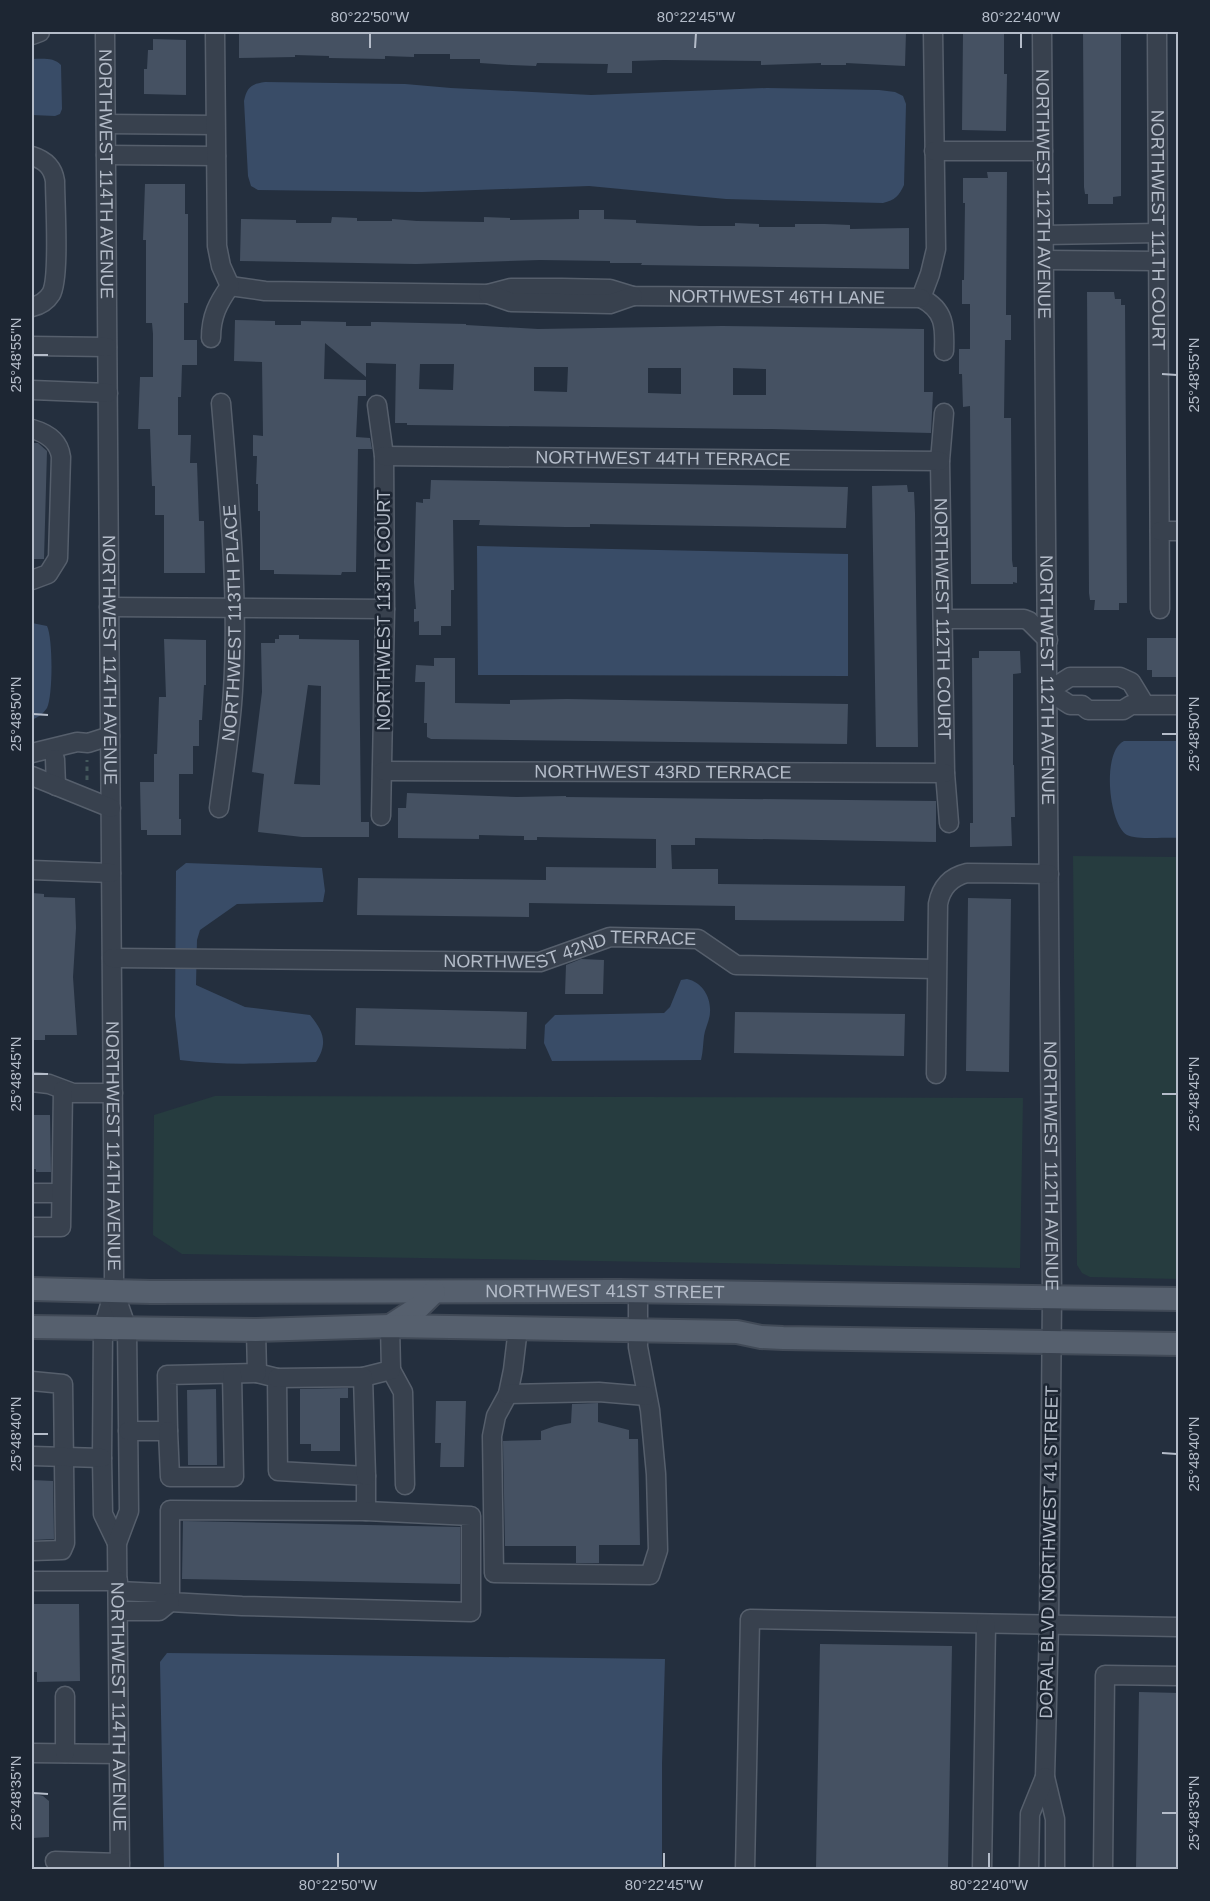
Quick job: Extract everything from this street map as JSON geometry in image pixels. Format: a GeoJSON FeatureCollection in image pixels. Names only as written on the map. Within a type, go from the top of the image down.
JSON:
{"type":"FeatureCollection","features":[{"type":"Feature","properties":{"kind":"main road","name":"NORTHWEST 41ST STREET"},"geometry":{"type":"LineString","coordinates":[[32,1289],[638,1291],[1179,1299]]}},
{"type":"Feature","properties":{"kind":"main road"},"geometry":{"type":"LineString","coordinates":[[390,1326],[419,1307],[434,1292]]}},
{"type":"Feature","properties":{"kind":"main road","name":"NORTHWEST 41ST STREET"},"geometry":{"type":"LineString","coordinates":[[32,1328],[256,1330],[390,1326],[737,1332],[761,1337],[783,1338],[1052,1335],[1179,1330]]}},
{"type":"Feature","properties":{"kind":"main road","name":"NORTHWEST 41ST STREET"},"geometry":{"type":"LineString","coordinates":[[1052,1335],[1179,1344]]}},
{"type":"Feature","properties":{"kind":"street"},"geometry":{"type":"LineString","coordinates":[[32,35],[40,32]]}},
{"type":"Feature","properties":{"kind":"street","name":"NORTHWEST 114TH AVENUE"},"geometry":{"type":"LineString","coordinates":[[105,32],[114,1291],[103,1329],[102,1458],[103,1514],[117,1543]]}},
{"type":"Feature","properties":{"kind":"street"},"geometry":{"type":"LineString","coordinates":[[211,338],[213,316],[230,286],[218,255],[215,32]]}},
{"type":"Feature","properties":{"kind":"street"},"geometry":{"type":"LineString","coordinates":[[933,32],[936,249],[921,298],[931,303],[943,321],[944,351]]}},
{"type":"Feature","properties":{"kind":"street","name":"NORTHWEST 112TH AVENUE"},"geometry":{"type":"LineString","coordinates":[[1042,32],[1052,1335]]}},
{"type":"Feature","properties":{"kind":"street","name":"NORTHWEST 111TH COURT"},"geometry":{"type":"LineString","coordinates":[[1157,32],[1158,261],[1169,531],[1160,609]]}},
{"type":"Feature","properties":{"kind":"street"},"geometry":{"type":"LineString","coordinates":[[106,124],[216,125]]}},
{"type":"Feature","properties":{"kind":"street"},"geometry":{"type":"LineString","coordinates":[[179,125],[179,155]]}},
{"type":"Feature","properties":{"kind":"street"},"geometry":{"type":"LineString","coordinates":[[934,151],[1043,151]]}},
{"type":"Feature","properties":{"kind":"street"},"geometry":{"type":"LineString","coordinates":[[106,155],[216,156]]}},
{"type":"Feature","properties":{"kind":"street"},"geometry":{"type":"LineString","coordinates":[[32,156],[46,163],[53,172],[55,181],[55,283],[47,299],[40,305],[32,307]]}},
{"type":"Feature","properties":{"kind":"street"},"geometry":{"type":"LineString","coordinates":[[1044,235],[1158,233]]}},
{"type":"Feature","properties":{"kind":"street"},"geometry":{"type":"LineString","coordinates":[[1110,234],[1111,261]]}},
{"type":"Feature","properties":{"kind":"street"},"geometry":{"type":"LineString","coordinates":[[1045,260],[1158,261]]}},
{"type":"Feature","properties":{"kind":"street","name":"NORTHWEST 46TH LANE"},"geometry":{"type":"LineString","coordinates":[[230,286],[265,291],[488,294],[511,288],[539,295],[579,296],[610,289],[633,296],[921,298]]}},
{"type":"Feature","properties":{"kind":"street"},"geometry":{"type":"LineString","coordinates":[[32,346],[107,347]]}},
{"type":"Feature","properties":{"kind":"street"},"geometry":{"type":"LineString","coordinates":[[32,390],[108,393]]}},
{"type":"Feature","properties":{"kind":"street","name":"NORTHWEST 113TH PLACE"},"geometry":{"type":"LineString","coordinates":[[219,808],[233,691],[231,525],[221,403]]}},
{"type":"Feature","properties":{"kind":"street","name":"NORTHWEST 113TH COURT"},"geometry":{"type":"LineString","coordinates":[[377,405],[384,456],[385,609],[381,816]]}},
{"type":"Feature","properties":{"kind":"street","name":"NORTHWEST 112TH COURT"},"geometry":{"type":"LineString","coordinates":[[944,413],[940,461],[945,773],[949,823]]}},
{"type":"Feature","properties":{"kind":"street"},"geometry":{"type":"LineString","coordinates":[[32,429],[52,440],[58,447],[61,457],[58,558],[48,574],[32,580]]}},
{"type":"Feature","properties":{"kind":"street","name":"NORTHWEST 44TH TERRACE"},"geometry":{"type":"LineString","coordinates":[[384,456],[940,461]]}},
{"type":"Feature","properties":{"kind":"street"},"geometry":{"type":"LineString","coordinates":[[109,607],[385,609]]}},
{"type":"Feature","properties":{"kind":"street"},"geometry":{"type":"LineString","coordinates":[[943,619],[1024,619],[1048,640]]}},
{"type":"Feature","properties":{"kind":"street"},"geometry":{"type":"LineString","coordinates":[[1138,705],[1131,682],[1120,677],[1070,677],[1048,691],[1070,705],[1082,705],[1088,710],[1123,710],[1138,705],[1179,705]]}},
{"type":"Feature","properties":{"kind":"street"},"geometry":{"type":"LineString","coordinates":[[1107,677],[1107,700]]}},
{"type":"Feature","properties":{"kind":"street"},"geometry":{"type":"LineString","coordinates":[[1082,705],[1087,700],[1124,700],[1138,705]]}},
{"type":"Feature","properties":{"kind":"street"},"geometry":{"type":"LineString","coordinates":[[32,763],[88,750],[110,736]]}},
{"type":"Feature","properties":{"kind":"street"},"geometry":{"type":"LineString","coordinates":[[32,753],[77,742],[88,750]]}},
{"type":"Feature","properties":{"kind":"street"},"geometry":{"type":"LineString","coordinates":[[55,759],[56,786]]}},
{"type":"Feature","properties":{"kind":"street","name":"NORTHWEST 43RD TERRACE"},"geometry":{"type":"LineString","coordinates":[[383,771],[945,773]]}},
{"type":"Feature","properties":{"kind":"street"},"geometry":{"type":"LineString","coordinates":[[32,777],[111,808]]}},
{"type":"Feature","properties":{"kind":"street"},"geometry":{"type":"LineString","coordinates":[[32,870],[111,873]]}},
{"type":"Feature","properties":{"kind":"street"},"geometry":{"type":"LineString","coordinates":[[936,1074],[939,898],[945,886],[954,877],[966,873],[1049,874]]}},
{"type":"Feature","properties":{"kind":"street","name":"NORTHWEST 42ND TERRACE"},"geometry":{"type":"LineString","coordinates":[[112,958],[540,962],[610,937],[698,939],[736,964],[936,969]]}},
{"type":"Feature","properties":{"kind":"street"},"geometry":{"type":"LineString","coordinates":[[32,1082],[50,1084],[73,1093],[113,1093]]}},
{"type":"Feature","properties":{"kind":"street"},"geometry":{"type":"LineString","coordinates":[[32,1227],[61,1227],[63,1090]]}},
{"type":"Feature","properties":{"kind":"street"},"geometry":{"type":"LineString","coordinates":[[32,1193],[61,1192]]}},
{"type":"Feature","properties":{"kind":"street","name":"NORTHWEST 114TH AVENUE"},"geometry":{"type":"LineString","coordinates":[[114,1291],[127,1329],[129,1511],[117,1543],[120,1866]]}},
{"type":"Feature","properties":{"kind":"street"},"geometry":{"type":"LineString","coordinates":[[518,1328],[508,1394],[496,1416],[492,1436],[494,1574],[650,1575],[657,1550],[656,1473],[650,1410],[638,1347],[638,1291]]}},
{"type":"Feature","properties":{"kind":"street"},"geometry":{"type":"LineString","coordinates":[[390,1326],[391,1370],[403,1392],[405,1485]]}},
{"type":"Feature","properties":{"kind":"street"},"geometry":{"type":"LineString","coordinates":[[256,1330],[257,1373]]}},
{"type":"Feature","properties":{"kind":"street","name":"DORAL BLVD NORTHWEST 41 STREET"},"geometry":{"type":"LineString","coordinates":[[1052,1335],[1045,1777],[1056,1819],[1055,1869]]}},
{"type":"Feature","properties":{"kind":"street"},"geometry":{"type":"LineString","coordinates":[[232,1374],[234,1477],[170,1477],[167,1375],[257,1373],[277,1378],[363,1377],[391,1370]]}},
{"type":"Feature","properties":{"kind":"street"},"geometry":{"type":"LineString","coordinates":[[363,1377],[366,1511]]}},
{"type":"Feature","properties":{"kind":"street"},"geometry":{"type":"LineString","coordinates":[[277,1378],[278,1471],[366,1476]]}},
{"type":"Feature","properties":{"kind":"street"},"geometry":{"type":"LineString","coordinates":[[32,1381],[63,1384],[65,1543],[62,1550],[32,1551]]}},
{"type":"Feature","properties":{"kind":"street"},"geometry":{"type":"LineString","coordinates":[[508,1394],[599,1392],[646,1396]]}},
{"type":"Feature","properties":{"kind":"street"},"geometry":{"type":"LineString","coordinates":[[128,1431],[168,1431]]}},
{"type":"Feature","properties":{"kind":"street"},"geometry":{"type":"LineString","coordinates":[[32,1456],[102,1458]]}},
{"type":"Feature","properties":{"kind":"street"},"geometry":{"type":"LineString","coordinates":[[32,1581],[118,1586],[160,1593],[171,1602],[471,1612],[471,1516],[366,1511],[170,1510],[171,1602]]}},
{"type":"Feature","properties":{"kind":"street"},"geometry":{"type":"LineString","coordinates":[[118,1611],[159,1611],[171,1602]]}},
{"type":"Feature","properties":{"kind":"street"},"geometry":{"type":"LineString","coordinates":[[745,1869],[750,1619],[1179,1627]]}},
{"type":"Feature","properties":{"kind":"street"},"geometry":{"type":"LineString","coordinates":[[982,1869],[986,1624]]}},
{"type":"Feature","properties":{"kind":"street"},"geometry":{"type":"LineString","coordinates":[[1103,1869],[1105,1675],[1179,1676]]}},
{"type":"Feature","properties":{"kind":"street"},"geometry":{"type":"LineString","coordinates":[[65,1696],[65,1753]]}},
{"type":"Feature","properties":{"kind":"street"},"geometry":{"type":"LineString","coordinates":[[32,1753],[119,1754]]}},
{"type":"Feature","properties":{"kind":"street","name":"DORAL BLVD NORTHWEST 41 STREET"},"geometry":{"type":"LineString","coordinates":[[1029,1869],[1030,1814],[1045,1777]]}},
{"type":"Feature","properties":{"kind":"street"},"geometry":{"type":"LineString","coordinates":[[55,1861],[120,1866]]}},
{"type":"Feature","properties":{"kind":"path"},"geometry":{"type":"LineString","coordinates":[[87,782],[88,750]]}},
{"type":"Feature","properties":{"kind":"green space"},"geometry":{"type":"Polygon","coordinates":[[[1073,856],[1178,857],[1178,1279],[1090,1277],[1082,1273],[1077,1265],[1073,856]]]}},
{"type":"Feature","properties":{"kind":"green space"},"geometry":{"type":"Polygon","coordinates":[[[215,1096],[1023,1098],[1020,1268],[182,1254],[153,1235],[154,1115],[215,1096]]]}},
{"type":"Feature","properties":{"kind":"water"},"geometry":{"type":"Polygon","coordinates":[[[32,59],[51,60],[61,65],[62,109],[60,114],[55,116],[32,115],[32,59]]]}},
{"type":"Feature","properties":{"kind":"water"},"geometry":{"type":"Polygon","coordinates":[[[265,82],[405,84],[591,95],[767,88],[895,92],[903,96],[906,104],[904,185],[896,197],[883,203],[726,199],[589,186],[422,192],[258,190],[251,186],[248,176],[244,101],[250,87],[265,82]]]}},
{"type":"Feature","properties":{"kind":"water"},"geometry":{"type":"Polygon","coordinates":[[[477,546],[848,554],[848,676],[478,675],[477,546]]]}},
{"type":"Feature","properties":{"kind":"water"},"geometry":{"type":"Polygon","coordinates":[[[32,623],[47,626],[52,667],[47,708],[32,720],[32,623]]]}},
{"type":"Feature","properties":{"kind":"water"},"geometry":{"type":"Polygon","coordinates":[[[1124,741],[1178,741],[1178,838],[1131,837],[1121,829],[1112,804],[1110,773],[1112,759],[1117,748],[1124,741]]]}},
{"type":"Feature","properties":{"kind":"water"},"geometry":{"type":"Polygon","coordinates":[[[186,863],[322,868],[325,891],[323,902],[237,904],[200,930],[197,940],[196,985],[245,1007],[310,1015],[319,1027],[323,1038],[322,1049],[316,1062],[231,1064],[180,1060],[175,1016],[176,871],[186,863]]]}},
{"type":"Feature","properties":{"kind":"water"},"geometry":{"type":"Polygon","coordinates":[[[687,979],[701,987],[710,1006],[701,1060],[552,1061],[544,1043],[545,1025],[555,1015],[664,1013],[670,1007],[681,980],[687,979]]]}},
{"type":"Feature","properties":{"kind":"water"},"geometry":{"type":"Polygon","coordinates":[[[167,1653],[665,1659],[662,1869],[164,1869],[160,1662],[167,1653]]]}},
{"type":"Feature","properties":{"kind":"building"},"geometry":{"type":"Polygon","coordinates":[[[239,32],[906,32],[905,66],[846,63],[846,65],[821,65],[821,63],[761,65],[761,61],[664,60],[632,61],[632,73],[607,73],[608,64],[511,65],[480,63],[480,59],[450,59],[450,54],[414,54],[414,57],[385,56],[385,59],[295,55],[295,57],[239,58],[239,32]]]}},
{"type":"Feature","properties":{"kind":"building"},"geometry":{"type":"Polygon","coordinates":[[[963,32],[1004,32],[1004,74],[1007,74],[1006,131],[962,130],[963,32]]]}},
{"type":"Feature","properties":{"kind":"building"},"geometry":{"type":"Polygon","coordinates":[[[1083,32],[1121,32],[1121,196],[1113,197],[1113,204],[1088,204],[1088,194],[1085,194],[1083,32]]]}},
{"type":"Feature","properties":{"kind":"building"},"geometry":{"type":"Polygon","coordinates":[[[153,39],[186,40],[186,95],[144,94],[144,69],[147,69],[148,50],[153,50],[153,39]]]}},
{"type":"Feature","properties":{"kind":"building"},"geometry":{"type":"Polygon","coordinates":[[[987,172],[1007,172],[1006,315],[1011,315],[1011,340],[1005,340],[1004,418],[1011,418],[1012,560],[1013,567],[1017,567],[1017,583],[1013,582],[1013,584],[971,584],[970,406],[963,407],[962,374],[959,374],[959,349],[970,349],[970,304],[962,304],[965,203],[963,203],[963,178],[988,178],[987,172]]]}},
{"type":"Feature","properties":{"kind":"building"},"geometry":{"type":"Polygon","coordinates":[[[145,184],[185,184],[185,214],[188,214],[188,303],[184,303],[184,340],[197,340],[197,365],[182,365],[181,397],[178,397],[178,435],[191,435],[190,463],[197,463],[199,521],[204,521],[205,573],[164,573],[164,515],[155,515],[150,429],[138,429],[140,377],[153,377],[152,323],[146,323],[146,240],[143,240],[145,184]]]}},
{"type":"Feature","properties":{"kind":"building"},"geometry":{"type":"Polygon","coordinates":[[[579,210],[604,210],[604,219],[636,220],[636,223],[735,226],[735,223],[759,224],[759,227],[825,224],[850,225],[850,229],[909,228],[909,269],[641,265],[642,263],[610,263],[610,261],[540,260],[416,264],[240,261],[241,219],[296,220],[296,223],[331,223],[332,217],[357,218],[357,221],[392,221],[392,219],[484,222],[484,217],[510,218],[510,220],[579,219],[579,210]]]}},
{"type":"Feature","properties":{"kind":"building"},"geometry":{"type":"Polygon","coordinates":[[[1087,292],[1114,292],[1115,299],[1121,299],[1121,305],[1125,305],[1127,603],[1119,603],[1119,610],[1094,610],[1095,600],[1090,600],[1089,593],[1087,292]]]}},
{"type":"Feature","properties":{"kind":"building"},"geometry":{"type":"Polygon","coordinates":[[[235,320],[275,321],[275,325],[301,325],[301,321],[346,322],[346,326],[371,326],[371,322],[378,322],[466,324],[538,329],[722,326],[924,329],[924,392],[933,392],[931,433],[407,425],[407,423],[395,423],[396,364],[366,363],[366,377],[325,343],[324,379],[366,380],[366,396],[358,396],[356,437],[370,438],[372,449],[358,449],[356,572],[342,572],[341,575],[274,574],[274,570],[260,570],[257,456],[253,456],[253,435],[263,436],[262,362],[234,361],[235,320]],[[420,364],[419,389],[453,390],[454,364],[420,364]],[[534,367],[534,391],[567,392],[568,367],[534,367]],[[648,368],[648,393],[681,394],[681,368],[648,368]],[[733,368],[733,395],[766,395],[766,369],[733,368]]]}},
{"type":"Feature","properties":{"kind":"building"},"geometry":{"type":"Polygon","coordinates":[[[32,443],[38,443],[47,451],[44,559],[32,559],[32,443]]]}},
{"type":"Feature","properties":{"kind":"building"},"geometry":{"type":"Polygon","coordinates":[[[431,480],[848,487],[846,528],[590,524],[590,527],[566,527],[479,525],[480,520],[453,520],[454,590],[451,590],[451,626],[441,626],[441,635],[419,635],[419,621],[414,622],[416,502],[423,503],[423,499],[430,499],[431,480]]]}},
{"type":"Feature","properties":{"kind":"building"},"geometry":{"type":"Polygon","coordinates":[[[907,485],[908,492],[914,492],[915,513],[918,747],[876,747],[872,486],[907,485]]]}},
{"type":"Feature","properties":{"kind":"building"},"geometry":{"type":"Polygon","coordinates":[[[279,635],[299,635],[299,639],[359,640],[361,822],[369,822],[369,837],[302,837],[258,832],[264,774],[252,772],[262,692],[261,643],[275,643],[275,639],[279,639],[279,635]],[[308,685],[294,784],[320,785],[321,686],[308,685]]]}},
{"type":"Feature","properties":{"kind":"building"},"geometry":{"type":"Polygon","coordinates":[[[1147,638],[1179,638],[1179,677],[1152,677],[1152,670],[1147,670],[1147,638]]]}},
{"type":"Feature","properties":{"kind":"building"},"geometry":{"type":"Polygon","coordinates":[[[164,639],[206,640],[206,685],[204,685],[202,720],[199,720],[199,746],[193,746],[193,774],[179,774],[181,835],[147,835],[147,830],[141,830],[140,782],[154,782],[159,697],[166,697],[164,639]]]}},
{"type":"Feature","properties":{"kind":"building"},"geometry":{"type":"Polygon","coordinates":[[[979,651],[1020,651],[1021,673],[1013,674],[1015,817],[1011,817],[1012,846],[970,847],[970,823],[973,823],[972,658],[979,658],[979,651]]]}},
{"type":"Feature","properties":{"kind":"building"},"geometry":{"type":"Polygon","coordinates":[[[434,658],[455,658],[455,703],[510,704],[510,700],[567,699],[848,704],[847,744],[431,739],[427,737],[427,723],[424,723],[425,682],[415,682],[416,665],[434,666],[434,658]]]}},
{"type":"Feature","properties":{"kind":"building"},"geometry":{"type":"Polygon","coordinates":[[[407,793],[517,797],[936,801],[936,842],[695,838],[695,845],[671,845],[672,869],[718,869],[718,884],[905,886],[904,921],[735,920],[735,906],[529,903],[529,917],[357,915],[358,878],[546,880],[546,867],[656,868],[656,839],[537,837],[537,840],[524,840],[524,836],[479,835],[479,839],[398,838],[398,808],[406,808],[407,793]]]}},
{"type":"Feature","properties":{"kind":"building"},"geometry":{"type":"Polygon","coordinates":[[[32,893],[44,894],[44,897],[75,898],[73,977],[77,1035],[45,1035],[45,1040],[32,1040],[32,893]]]}},
{"type":"Feature","properties":{"kind":"building"},"geometry":{"type":"Polygon","coordinates":[[[968,898],[1011,899],[1009,1072],[966,1071],[968,898]]]}},
{"type":"Feature","properties":{"kind":"building"},"geometry":{"type":"Polygon","coordinates":[[[581,959],[604,960],[603,994],[565,994],[566,965],[581,959]]]}},
{"type":"Feature","properties":{"kind":"building"},"geometry":{"type":"Polygon","coordinates":[[[356,1008],[527,1012],[526,1049],[355,1045],[356,1008]]]}},
{"type":"Feature","properties":{"kind":"building"},"geometry":{"type":"Polygon","coordinates":[[[735,1012],[905,1014],[904,1056],[734,1053],[735,1012]]]}},
{"type":"Feature","properties":{"kind":"building"},"geometry":{"type":"Polygon","coordinates":[[[32,1115],[50,1115],[51,1172],[36,1172],[36,1169],[32,1169],[32,1115]]]}},
{"type":"Feature","properties":{"kind":"building"},"geometry":{"type":"Polygon","coordinates":[[[348,1388],[348,1398],[340,1398],[340,1451],[311,1451],[311,1444],[300,1444],[300,1389],[348,1388]]]}},
{"type":"Feature","properties":{"kind":"building"},"geometry":{"type":"Polygon","coordinates":[[[216,1389],[217,1465],[188,1465],[187,1390],[216,1389]]]}},
{"type":"Feature","properties":{"kind":"building"},"geometry":{"type":"Polygon","coordinates":[[[436,1401],[466,1401],[464,1467],[440,1467],[441,1443],[435,1443],[436,1401]]]}},
{"type":"Feature","properties":{"kind":"building"},"geometry":{"type":"Polygon","coordinates":[[[598,1403],[598,1422],[629,1430],[629,1439],[638,1439],[640,1545],[599,1545],[599,1563],[576,1563],[576,1546],[505,1546],[503,1441],[541,1440],[541,1431],[571,1423],[572,1404],[598,1403]]]}},
{"type":"Feature","properties":{"kind":"building"},"geometry":{"type":"Polygon","coordinates":[[[32,1480],[53,1481],[54,1539],[32,1540],[32,1480]]]}},
{"type":"Feature","properties":{"kind":"building"},"geometry":{"type":"Polygon","coordinates":[[[183,1521],[460,1527],[460,1584],[182,1579],[183,1521]]]}},
{"type":"Feature","properties":{"kind":"building"},"geometry":{"type":"Polygon","coordinates":[[[32,1604],[79,1604],[80,1681],[37,1682],[37,1672],[32,1672],[32,1604]]]}},
{"type":"Feature","properties":{"kind":"building"},"geometry":{"type":"Polygon","coordinates":[[[820,1644],[952,1646],[948,1869],[816,1869],[820,1644]]]}},
{"type":"Feature","properties":{"kind":"building"},"geometry":{"type":"Polygon","coordinates":[[[1139,1692],[1179,1693],[1179,1869],[1136,1869],[1139,1692]]]}},
{"type":"Feature","properties":{"kind":"building"},"geometry":{"type":"Polygon","coordinates":[[[32,1793],[43,1796],[49,1801],[49,1837],[32,1838],[32,1793]]]}}]}
